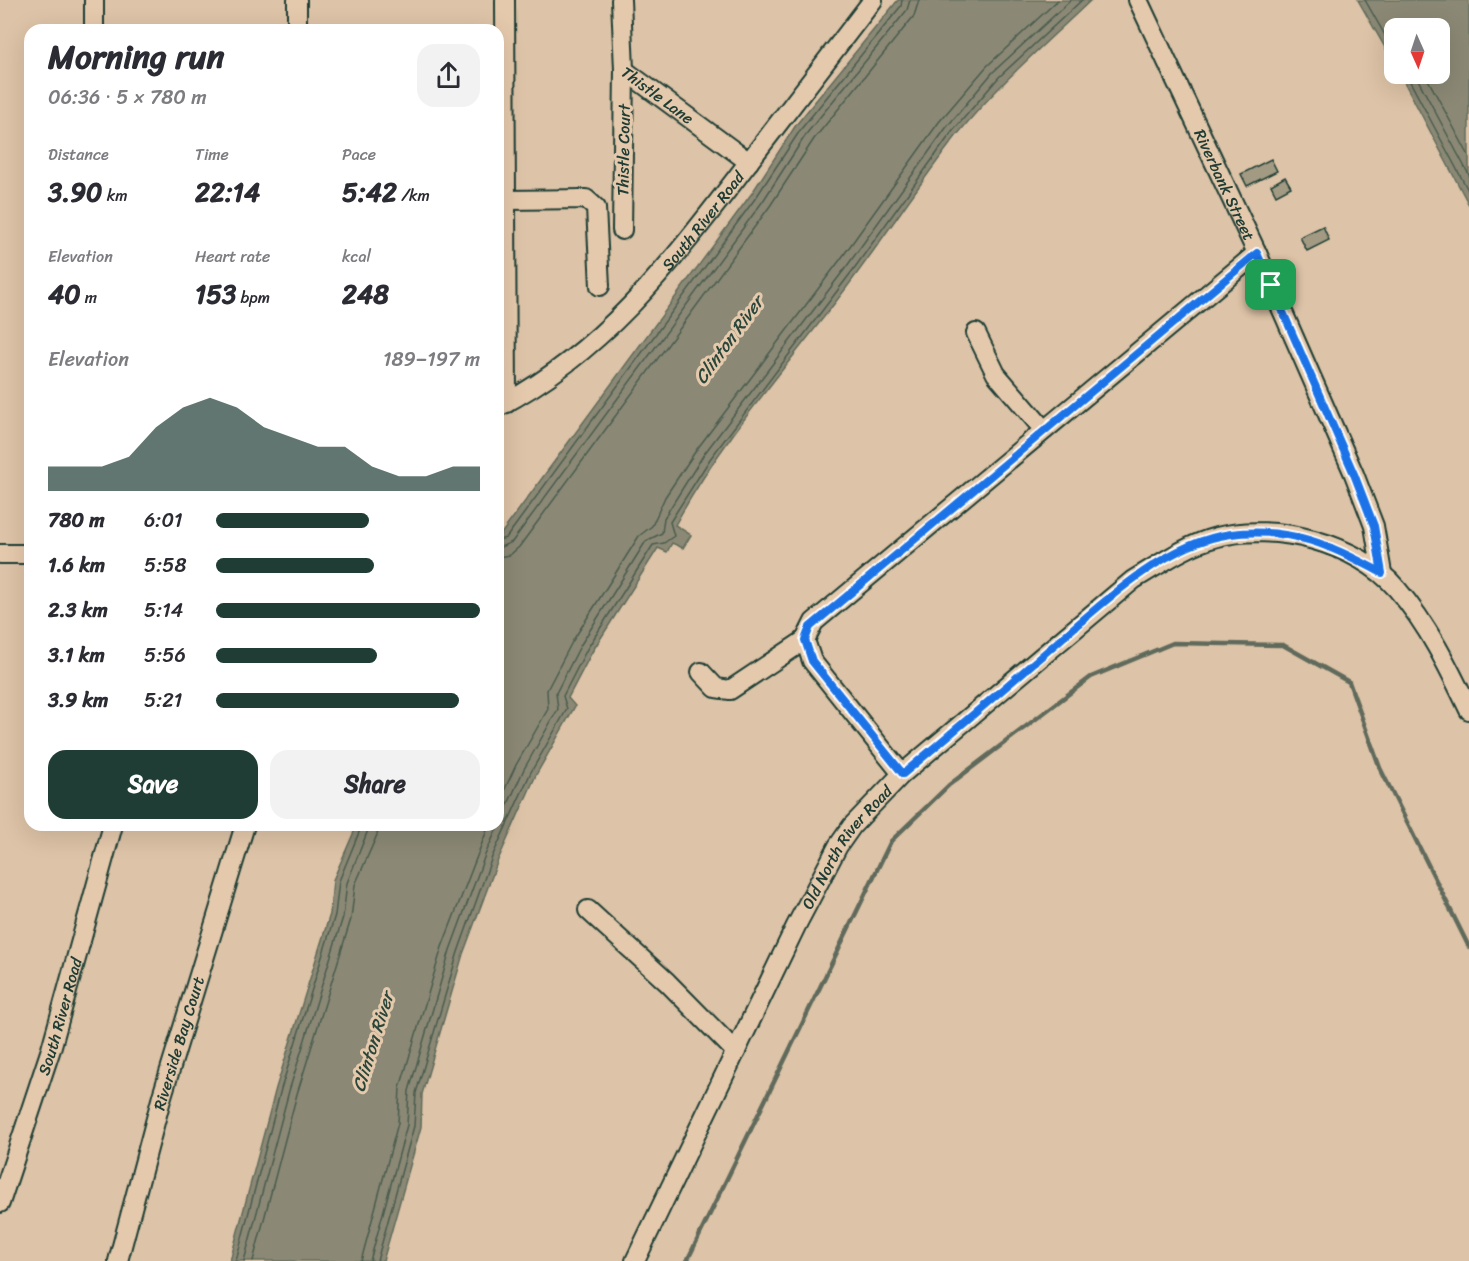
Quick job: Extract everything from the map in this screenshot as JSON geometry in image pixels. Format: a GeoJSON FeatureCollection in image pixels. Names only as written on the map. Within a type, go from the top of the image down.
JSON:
{"type":"FeatureCollection","features":[{"type":"Feature","properties":{"kind":"street"},"geometry":{"type":"LineString","coordinates":[[94,0],[94,24]]}},
{"type":"Feature","properties":{"kind":"street"},"geometry":{"type":"LineString","coordinates":[[297,0],[297,24]]}},
{"type":"Feature","properties":{"kind":"street"},"geometry":{"type":"LineString","coordinates":[[504,302],[505,0]]}},
{"type":"Feature","properties":{"kind":"street","name":"Thistle Lane"},"geometry":{"type":"LineString","coordinates":[[621,0],[624,70],[749,162]]}},
{"type":"Feature","properties":{"kind":"street","name":"South River Road"},"geometry":{"type":"LineString","coordinates":[[504,404],[572,359],[633,306],[672,262],[873,0]]}},
{"type":"Feature","properties":{"kind":"street","name":"Riverbank Street"},"geometry":{"type":"LineString","coordinates":[[1138,0],[1257,253],[1354,474],[1374,526],[1382,573]]}},
{"type":"Feature","properties":{"kind":"street","name":"Thistle Court"},"geometry":{"type":"LineString","coordinates":[[622,230],[624,70]]}},
{"type":"Feature","properties":{"kind":"street"},"geometry":{"type":"LineString","coordinates":[[506,200],[586,199],[596,208],[600,286]]}},
{"type":"Feature","properties":{"kind":"street"},"geometry":{"type":"LineString","coordinates":[[701,672],[716,688],[730,690],[805,640],[814,622],[1257,253]]}},
{"type":"Feature","properties":{"kind":"street"},"geometry":{"type":"LineString","coordinates":[[976,333],[996,374],[1044,430]]}},
{"type":"Feature","properties":{"kind":"street","name":"Old North River Road"},"geometry":{"type":"LineString","coordinates":[[635,1261],[838,846],[873,802],[903,774],[1114,595],[1174,555],[1194,545],[1231,534],[1295,535],[1340,550],[1382,573],[1408,602],[1429,632],[1469,710]]}},
{"type":"Feature","properties":{"kind":"street"},"geometry":{"type":"LineString","coordinates":[[0,554],[24,554]]}},
{"type":"Feature","properties":{"kind":"street"},"geometry":{"type":"LineString","coordinates":[[805,640],[812,661],[903,774]]}},
{"type":"Feature","properties":{"kind":"street","name":"South River Road"},"geometry":{"type":"LineString","coordinates":[[0,1203],[11,1176],[51,1049],[111,831]]}},
{"type":"Feature","properties":{"kind":"street","name":"Riverside Bay Court"},"geometry":{"type":"LineString","coordinates":[[118,1261],[162,1096],[243,831]]}},
{"type":"Feature","properties":{"kind":"street"},"geometry":{"type":"LineString","coordinates":[[588,910],[675,990],[736,1052]]}},
{"type":"Feature","properties":{"kind":"water","name":"Clinton River"},"geometry":{"type":"Polygon","coordinates":[[[898,0],[1091,0],[1005,82],[957,135],[850,283],[710,467],[675,525],[691,535],[683,548],[672,543],[667,552],[658,548],[592,652],[568,698],[575,706],[536,775],[498,860],[463,954],[422,1094],[421,1127],[383,1261],[230,1261],[276,1088],[330,914],[333,880],[354,831],[504,831],[504,530],[752,193],[796,125],[898,0]]]}},
{"type":"Feature","properties":{"kind":"water"},"geometry":{"type":"Polygon","coordinates":[[[1358,0],[1469,0],[1469,205],[1405,84],[1450,84],[1450,18],[1384,18],[1384,46],[1358,0]]]}},
{"type":"Feature","properties":{"kind":"building"},"geometry":{"type":"Polygon","coordinates":[[[1271,159],[1277,171],[1247,186],[1241,174],[1271,159]]]}},
{"type":"Feature","properties":{"kind":"building"},"geometry":{"type":"Polygon","coordinates":[[[1285,177],[1291,187],[1276,195],[1271,185],[1285,177]]]}},
{"type":"Feature","properties":{"kind":"building"},"geometry":{"type":"Polygon","coordinates":[[[1323,226],[1329,240],[1307,251],[1300,237],[1323,226]]]}},
{"type":"Feature","properties":{"kind":"waterway"},"geometry":{"type":"LineString","coordinates":[[687,1261],[891,841],[949,785],[1091,677],[1173,643],[1283,645],[1349,682],[1380,768],[1469,947]]}},
{"type":"Feature","properties":{"kind":"route"},"geometry":{"type":"LineString","coordinates":[[1257,253],[1271,285],[1354,474],[1374,526],[1382,573],[1340,550],[1313,539],[1295,535],[1231,534],[1194,545],[1133,580],[903,774],[812,661],[805,640],[810,627],[1257,253]]}}]}
